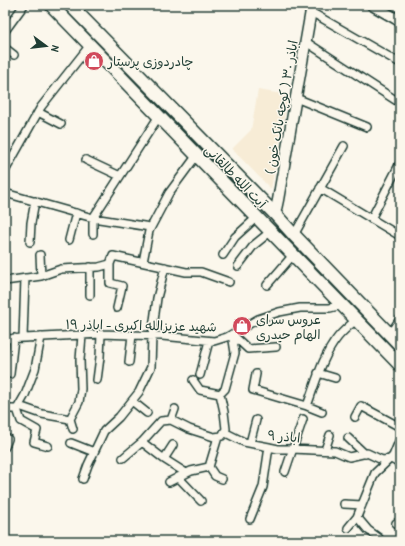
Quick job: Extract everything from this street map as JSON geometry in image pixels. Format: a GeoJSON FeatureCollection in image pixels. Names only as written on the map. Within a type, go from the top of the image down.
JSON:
{"type":"FeatureCollection","features":[{"type":"Feature","properties":{"kind":"main road","name":"آیت الله طالقانی"},"geometry":{"type":"LineString","coordinates":[[51,5],[400,365]]}},
{"type":"Feature","properties":{"kind":"main road","name":"آیت الله طالقانی"},"geometry":{"type":"LineString","coordinates":[[70,5],[275,214],[294,236],[400,345]]}},
{"type":"Feature","properties":{"kind":"main road"},"geometry":{"type":"LineString","coordinates":[[372,5],[400,21]]}},
{"type":"Feature","properties":{"kind":"main road","name":"اباذر ۳۰ ( کوچه بانک خون )"},"geometry":{"type":"LineString","coordinates":[[275,214],[312,8]]}},
{"type":"Feature","properties":{"kind":"main road"},"geometry":{"type":"LineString","coordinates":[[293,254],[301,254],[303,245]]}},
{"type":"Feature","properties":{"kind":"main road"},"geometry":{"type":"LineString","coordinates":[[316,278],[316,269],[325,268]]}},
{"type":"Feature","properties":{"kind":"street"},"geometry":{"type":"LineString","coordinates":[[5,31],[24,5]]}},
{"type":"Feature","properties":{"kind":"street"},"geometry":{"type":"LineString","coordinates":[[312,8],[400,63]]}},
{"type":"Feature","properties":{"kind":"street"},"geometry":{"type":"LineString","coordinates":[[306,42],[400,103]]}},
{"type":"Feature","properties":{"kind":"street"},"geometry":{"type":"LineString","coordinates":[[5,171],[38,112],[90,45]]}},
{"type":"Feature","properties":{"kind":"street"},"geometry":{"type":"LineString","coordinates":[[5,48],[14,55]]}},
{"type":"Feature","properties":{"kind":"street"},"geometry":{"type":"LineString","coordinates":[[296,98],[367,127]]}},
{"type":"Feature","properties":{"kind":"street"},"geometry":{"type":"LineString","coordinates":[[38,112],[61,124]]}},
{"type":"Feature","properties":{"kind":"street"},"geometry":{"type":"LineString","coordinates":[[93,234],[93,218],[159,116]]}},
{"type":"Feature","properties":{"kind":"street"},"geometry":{"type":"LineString","coordinates":[[294,236],[344,146]]}},
{"type":"Feature","properties":{"kind":"street"},"geometry":{"type":"LineString","coordinates":[[143,262],[148,230],[169,193],[197,155]]}},
{"type":"Feature","properties":{"kind":"street"},"geometry":{"type":"LineString","coordinates":[[86,160],[120,176]]}},
{"type":"Feature","properties":{"kind":"street"},"geometry":{"type":"LineString","coordinates":[[371,219],[400,163]]}},
{"type":"Feature","properties":{"kind":"street"},"geometry":{"type":"LineString","coordinates":[[320,188],[400,236]]}},
{"type":"Feature","properties":{"kind":"street"},"geometry":{"type":"LineString","coordinates":[[5,193],[93,218],[150,227]]}},
{"type":"Feature","properties":{"kind":"street"},"geometry":{"type":"LineString","coordinates":[[30,242],[31,223],[35,201]]}},
{"type":"Feature","properties":{"kind":"street"},"geometry":{"type":"LineString","coordinates":[[69,240],[76,213]]}},
{"type":"Feature","properties":{"kind":"street"},"geometry":{"type":"LineString","coordinates":[[223,255],[235,237],[257,218]]}},
{"type":"Feature","properties":{"kind":"street"},"geometry":{"type":"LineString","coordinates":[[238,266],[254,245],[270,232]]}},
{"type":"Feature","properties":{"kind":"street"},"geometry":{"type":"LineString","coordinates":[[268,285],[293,254]]}},
{"type":"Feature","properties":{"kind":"street"},"geometry":{"type":"LineString","coordinates":[[40,255],[41,276]]}},
{"type":"Feature","properties":{"kind":"street"},"geometry":{"type":"LineString","coordinates":[[117,308],[122,286],[110,283],[110,264],[113,256],[186,272],[201,272],[228,282]]}},
{"type":"Feature","properties":{"kind":"street"},"geometry":{"type":"LineString","coordinates":[[5,281],[41,276],[61,269],[99,267],[110,264]]}},
{"type":"Feature","properties":{"kind":"street"},"geometry":{"type":"LineString","coordinates":[[90,267],[90,295]]}},
{"type":"Feature","properties":{"kind":"street"},"geometry":{"type":"LineString","coordinates":[[83,479],[104,431],[119,417],[139,392],[151,367],[152,336],[157,298],[165,267]]}},
{"type":"Feature","properties":{"kind":"street"},"geometry":{"type":"LineString","coordinates":[[23,338],[24,278]]}},
{"type":"Feature","properties":{"kind":"street","name":"شهید عزیزالله اکبری - اباذر ۱۹"},"geometry":{"type":"LineString","coordinates":[[5,338],[101,334],[214,341],[227,337],[258,319],[279,312],[300,308],[330,308],[342,305]]}},
{"type":"Feature","properties":{"kind":"street"},"geometry":{"type":"LineString","coordinates":[[390,334],[400,319]]}},
{"type":"Feature","properties":{"kind":"street"},"geometry":{"type":"LineString","coordinates":[[307,406],[326,354],[338,336],[356,320]]}},
{"type":"Feature","properties":{"kind":"street"},"geometry":{"type":"LineString","coordinates":[[97,380],[101,334]]}},
{"type":"Feature","properties":{"kind":"street"},"geometry":{"type":"LineString","coordinates":[[232,334],[248,349],[276,347]]}},
{"type":"Feature","properties":{"kind":"street"},"geometry":{"type":"LineString","coordinates":[[220,394],[225,389],[235,353],[232,334]]}},
{"type":"Feature","properties":{"kind":"street"},"geometry":{"type":"LineString","coordinates":[[73,429],[70,419],[79,402],[81,389],[80,360],[82,335]]}},
{"type":"Feature","properties":{"kind":"street"},"geometry":{"type":"LineString","coordinates":[[129,362],[132,335]]}},
{"type":"Feature","properties":{"kind":"street"},"geometry":{"type":"LineString","coordinates":[[41,337],[35,368],[25,395],[18,408],[21,420],[37,430],[34,442],[48,446]]}},
{"type":"Feature","properties":{"kind":"street"},"geometry":{"type":"LineString","coordinates":[[10,374],[14,338]]}},
{"type":"Feature","properties":{"kind":"street"},"geometry":{"type":"LineString","coordinates":[[200,375],[208,340]]}},
{"type":"Feature","properties":{"kind":"street"},"geometry":{"type":"LineString","coordinates":[[318,373],[335,378]]}},
{"type":"Feature","properties":{"kind":"street"},"geometry":{"type":"LineString","coordinates":[[256,374],[253,390],[322,412]]}},
{"type":"Feature","properties":{"kind":"street"},"geometry":{"type":"LineString","coordinates":[[193,380],[200,390],[220,394]]}},
{"type":"Feature","properties":{"kind":"street"},"geometry":{"type":"LineString","coordinates":[[209,467],[221,435],[226,429],[220,394]]}},
{"type":"Feature","properties":{"kind":"street"},"geometry":{"type":"LineString","coordinates":[[132,401],[147,413]]}},
{"type":"Feature","properties":{"kind":"street"},"geometry":{"type":"LineString","coordinates":[[356,417],[361,406],[400,427]]}},
{"type":"Feature","properties":{"kind":"street"},"geometry":{"type":"LineString","coordinates":[[5,409],[18,408],[70,419]]}},
{"type":"Feature","properties":{"kind":"street"},"geometry":{"type":"LineString","coordinates":[[123,458],[142,442],[161,421],[171,420],[175,409]]}},
{"type":"Feature","properties":{"kind":"street"},"geometry":{"type":"LineString","coordinates":[[285,472],[303,419]]}},
{"type":"Feature","properties":{"kind":"street","name":"اباذر ۹"},"geometry":{"type":"LineString","coordinates":[[171,420],[189,429],[214,438],[221,435],[244,442],[278,449],[335,451],[349,457],[368,453],[382,460],[391,459],[400,464]]}},
{"type":"Feature","properties":{"kind":"street"},"geometry":{"type":"LineString","coordinates":[[250,443],[256,420]]}},
{"type":"Feature","properties":{"kind":"street"},"geometry":{"type":"LineString","coordinates":[[325,450],[330,435]]}},
{"type":"Feature","properties":{"kind":"street"},"geometry":{"type":"LineString","coordinates":[[348,438],[365,454]]}},
{"type":"Feature","properties":{"kind":"street"},"geometry":{"type":"LineString","coordinates":[[5,447],[8,439]]}},
{"type":"Feature","properties":{"kind":"street"},"geometry":{"type":"LineString","coordinates":[[348,528],[357,517],[375,473],[394,456],[400,439]]}},
{"type":"Feature","properties":{"kind":"street"},"geometry":{"type":"LineString","coordinates":[[142,442],[164,459],[186,473]]}},
{"type":"Feature","properties":{"kind":"street"},"geometry":{"type":"LineString","coordinates":[[70,443],[94,452]]}},
{"type":"Feature","properties":{"kind":"street"},"geometry":{"type":"LineString","coordinates":[[164,459],[173,445]]}},
{"type":"Feature","properties":{"kind":"street"},"geometry":{"type":"LineString","coordinates":[[250,519],[263,487],[269,447]]}},
{"type":"Feature","properties":{"kind":"street"},"geometry":{"type":"LineString","coordinates":[[169,482],[191,471],[209,467]]}},
{"type":"Feature","properties":{"kind":"street"},"geometry":{"type":"LineString","coordinates":[[209,467],[215,476],[222,479]]}},
{"type":"Feature","properties":{"kind":"street"},"geometry":{"type":"LineString","coordinates":[[178,478],[201,501]]}},
{"type":"Feature","properties":{"kind":"street"},"geometry":{"type":"LineString","coordinates":[[344,504],[362,506]]}},
{"type":"Feature","properties":{"kind":"street"},"geometry":{"type":"LineString","coordinates":[[357,517],[368,530],[380,538]]}},
{"type":"Feature","properties":{"kind":"shaded area"},"geometry":{"type":"Polygon","coordinates":[[[258,90],[288,95],[271,189],[232,149],[251,130],[258,90]]]}},
{"type":"Feature","properties":{"kind":"place","name":"چادردوزی پرستار"},"geometry":{"type":"Point","coordinates":[94,61]}},
{"type":"Feature","properties":{"kind":"place","name":"عروس سرای الهام حیدری"},"geometry":{"type":"Point","coordinates":[242,326]}}]}
